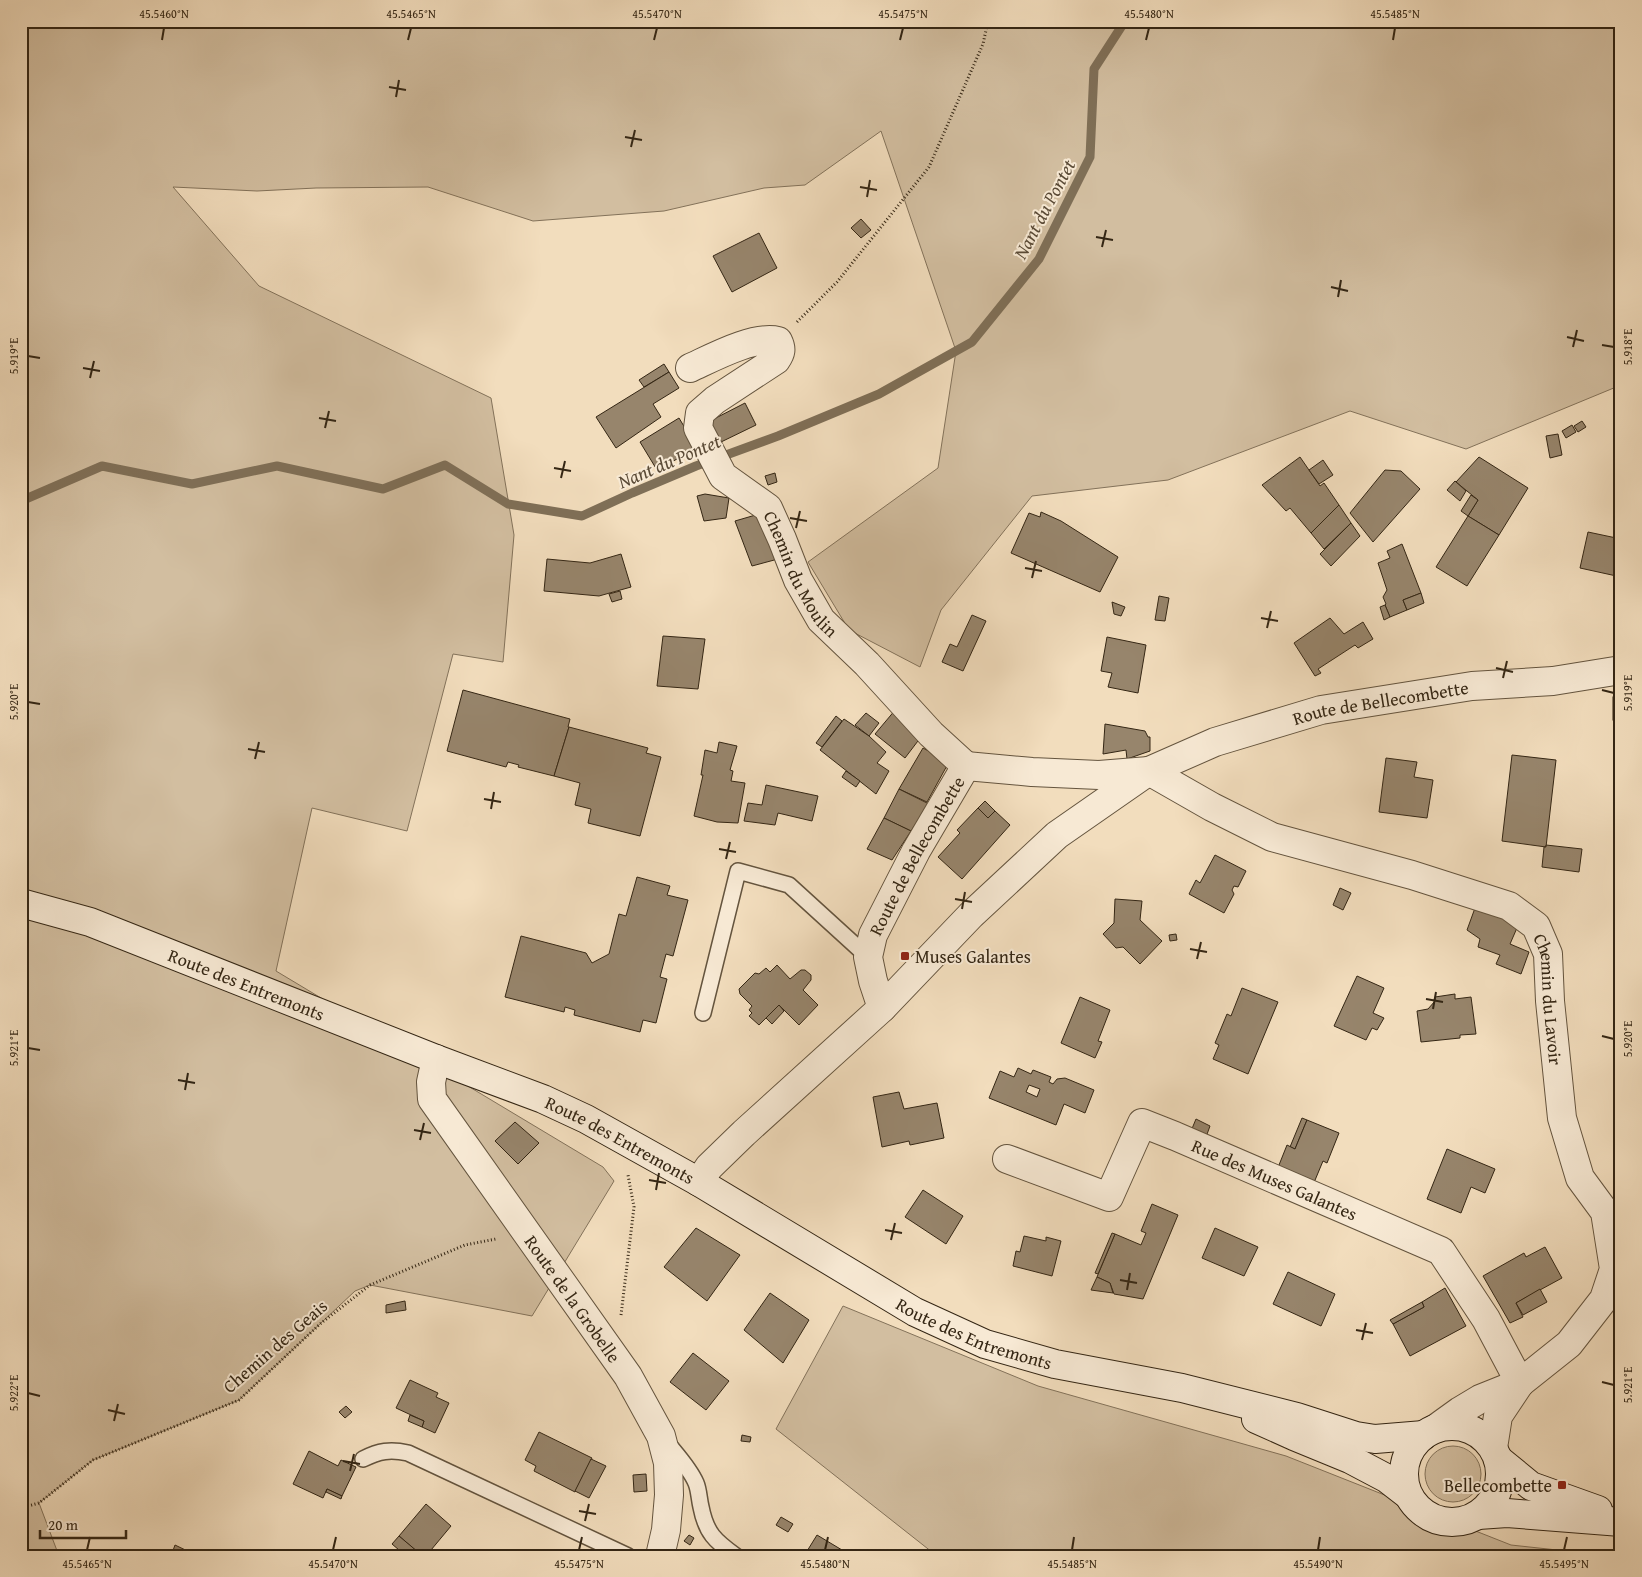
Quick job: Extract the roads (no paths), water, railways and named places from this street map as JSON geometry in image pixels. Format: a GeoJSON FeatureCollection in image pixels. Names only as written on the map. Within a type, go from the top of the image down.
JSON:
{"type":"FeatureCollection","features":[{"type":"Feature","properties":{"kind":"street","name":"Chemin du Moulin"},"geometry":{"type":"LineString","coordinates":[[690,368],[734,348],[769,339],[778,341],[781,354],[776,360],[715,400],[700,413],[698,428],[723,476],[768,508],[798,580],[821,620],[867,664],[931,734],[966,766]]}},
{"type":"Feature","properties":{"kind":"street","name":"Route de Bellecombette"},"geometry":{"type":"LineString","coordinates":[[699,1182],[709,1167],[744,1133],[882,1008],[971,915],[1058,836],[1149,770],[1215,742],[1321,710],[1472,686],[1553,681],[1621,670]]}},
{"type":"Feature","properties":{"kind":"street","name":"Route de Bellecombette"},"geometry":{"type":"LineString","coordinates":[[882,1008],[868,958],[873,935],[916,851],[966,766],[1032,772],[1100,774],[1149,770]]}},
{"type":"Feature","properties":{"kind":"street","name":"Chemin du Lavoir"},"geometry":{"type":"LineString","coordinates":[[1149,770],[1212,807],[1272,836],[1412,875],[1509,906],[1536,926],[1548,954],[1550,1001],[1562,1118],[1580,1178],[1605,1212],[1615,1231],[1614,1269],[1604,1299],[1569,1344],[1520,1383],[1480,1399],[1430,1432]]}},
{"type":"Feature","properties":{"kind":"street","name":"Route des Entremonts"},"geometry":{"type":"LineString","coordinates":[[21,903],[90,922],[436,1059],[543,1099],[586,1118],[699,1182],[915,1312],[985,1344],[1055,1364],[1182,1388],[1297,1417],[1356,1436],[1375,1439],[1430,1432],[1454,1426],[1472,1430],[1488,1441],[1496,1454],[1501,1471],[1500,1484],[1496,1496],[1488,1507],[1478,1515],[1456,1523],[1439,1521],[1422,1513],[1408,1495],[1386,1478],[1350,1459],[1204,1395]]}},
{"type":"Feature","properties":{"kind":"street","name":"Route de la Grobelle"},"geometry":{"type":"LineString","coordinates":[[436,1059],[431,1082],[432,1099],[628,1376],[661,1436],[668,1463],[669,1494],[666,1530],[660,1556]]}},
{"type":"Feature","properties":{"kind":"street","name":"Rue des Muses Galantes"},"geometry":{"type":"LineString","coordinates":[[1007,1159],[1108,1197],[1142,1123],[1441,1251],[1486,1319],[1520,1383]]}},
{"type":"Feature","properties":{"kind":"street","name":"Chemin du Lavoir"},"geometry":{"type":"LineString","coordinates":[[1496,1454],[1498,1416],[1520,1383]]}},
{"type":"Feature","properties":{"kind":"street"},"geometry":{"type":"LineString","coordinates":[[1408,1495],[1404,1482],[1404,1468],[1408,1456],[1414,1444],[1430,1432]]}},
{"type":"Feature","properties":{"kind":"street","name":"Route des Entremonts"},"geometry":{"type":"LineString","coordinates":[[1496,1454],[1531,1486],[1621,1518]]}},
{"type":"Feature","properties":{"kind":"street","name":"Route des Entremonts"},"geometry":{"type":"LineString","coordinates":[[1478,1515],[1507,1513],[1621,1522]]}},
{"type":"Feature","properties":{"kind":"lane"},"geometry":{"type":"LineString","coordinates":[[703,1013],[738,871],[789,885],[868,958]]}},
{"type":"Feature","properties":{"kind":"lane"},"geometry":{"type":"LineString","coordinates":[[661,1436],[691,1473],[696,1484],[707,1528],[714,1538],[736,1556]]}},
{"type":"Feature","properties":{"kind":"lane"},"geometry":{"type":"LineString","coordinates":[[363,1459],[385,1450],[408,1453],[628,1556]]}},
{"type":"Feature","properties":{"kind":"waterway","name":"Nant du Pontet"},"geometry":{"type":"LineString","coordinates":[[21,501],[102,466],[192,484],[277,466],[383,489],[445,465],[508,504],[582,516],[696,466],[778,436],[879,394],[972,342],[1039,259],[1090,157],[1094,69],[1125,21]]}},
{"type":"Feature","properties":{"kind":"place","name":"Muses Galantes"},"geometry":{"type":"Point","coordinates":[905,956]}},
{"type":"Feature","properties":{"kind":"place","name":"Bellecombette"},"geometry":{"type":"Point","coordinates":[1562,1485]}}]}
